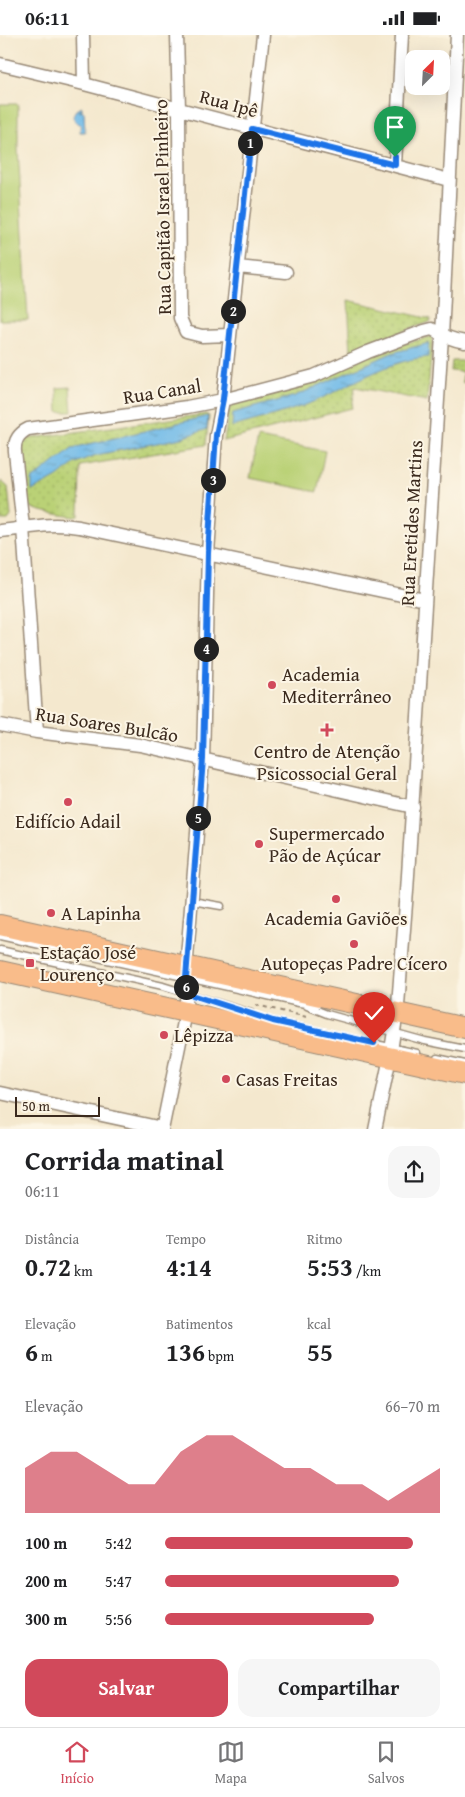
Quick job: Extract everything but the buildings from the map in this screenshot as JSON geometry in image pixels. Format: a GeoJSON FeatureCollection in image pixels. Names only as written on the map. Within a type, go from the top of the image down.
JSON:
{"type":"FeatureCollection","features":[{"type":"Feature","properties":{"kind":"main road"},"geometry":{"type":"LineString","coordinates":[[0,925],[395,1022],[464,1024]]}},
{"type":"Feature","properties":{"kind":"main road"},"geometry":{"type":"LineString","coordinates":[[5,968],[186,1003],[391,1052],[465,1074]]}},
{"type":"Feature","properties":{"kind":"street"},"geometry":{"type":"LineString","coordinates":[[83,35],[84,84]]}},
{"type":"Feature","properties":{"kind":"street","name":"Rua Capitão Israel Pinheiro"},"geometry":{"type":"LineString","coordinates":[[177,35],[180,318],[186,332],[193,335],[230,335]]}},
{"type":"Feature","properties":{"kind":"street"},"geometry":{"type":"LineString","coordinates":[[0,1093],[162,1129],[186,1003],[186,972],[203,759],[208,553],[216,435],[223,399],[263,35]]}},
{"type":"Feature","properties":{"kind":"street"},"geometry":{"type":"LineString","coordinates":[[395,165],[402,35]]}},
{"type":"Feature","properties":{"kind":"street","name":"Rua Eretides Martins"},"geometry":{"type":"LineString","coordinates":[[375,1129],[391,1052],[395,1022],[413,807],[442,336],[457,35]]}},
{"type":"Feature","properties":{"kind":"street","name":"Rua Ipê"},"geometry":{"type":"LineString","coordinates":[[0,64],[84,84],[449,180]]}},
{"type":"Feature","properties":{"kind":"street"},"geometry":{"type":"LineString","coordinates":[[238,267],[286,271]]}},
{"type":"Feature","properties":{"kind":"street","name":"Rua Canal"},"geometry":{"type":"LineString","coordinates":[[22,527],[15,442],[28,429],[187,407],[223,399],[314,376],[360,355],[432,329],[442,336],[465,342]]}},
{"type":"Feature","properties":{"kind":"street"},"geometry":{"type":"LineString","coordinates":[[0,531],[60,524],[425,599]]}},
{"type":"Feature","properties":{"kind":"street"},"geometry":{"type":"LineString","coordinates":[[22,527],[37,731]]}},
{"type":"Feature","properties":{"kind":"street","name":"Rua Soares Bulcão"},"geometry":{"type":"LineString","coordinates":[[0,725],[138,745],[413,807]]}},
{"type":"Feature","properties":{"kind":"lane"},"geometry":{"type":"LineString","coordinates":[[192,901],[221,906]]}},
{"type":"Feature","properties":{"kind":"lane"},"geometry":{"type":"LineString","coordinates":[[0,936],[186,972],[299,1003],[327,1014],[395,1022],[465,1049]]}},
{"type":"Feature","properties":{"kind":"lane"},"geometry":{"type":"LineString","coordinates":[[0,950],[186,1003],[273,1021],[391,1052],[423,1055]]}},
{"type":"Feature","properties":{"kind":"lane"},"geometry":{"type":"LineString","coordinates":[[5,968],[48,974]]}},
{"type":"Feature","properties":{"kind":"lane"},"geometry":{"type":"LineString","coordinates":[[299,1003],[328,1006]]}},
{"type":"Feature","properties":{"kind":"lane"},"geometry":{"type":"LineString","coordinates":[[213,1009],[273,1021]]}},
{"type":"Feature","properties":{"kind":"lane"},"geometry":{"type":"LineString","coordinates":[[431,1056],[465,1064]]}},
{"type":"Feature","properties":{"kind":"path"},"geometry":{"type":"LineString","coordinates":[[253,1005],[310,1017]]}},
{"type":"Feature","properties":{"kind":"green space"},"geometry":{"type":"Polygon","coordinates":[[[0,104],[18,104],[18,149],[28,320],[0,320],[0,104]]]}},
{"type":"Feature","properties":{"kind":"green space"},"geometry":{"type":"Polygon","coordinates":[[[348,300],[431,319],[430,322],[378,340],[351,352],[348,300]]]}},
{"type":"Feature","properties":{"kind":"green space"},"geometry":{"type":"Polygon","coordinates":[[[433,336],[427,401],[355,387],[352,408],[224,441],[229,410],[232,404],[399,345],[433,336]]]}},
{"type":"Feature","properties":{"kind":"green space"},"geometry":{"type":"Polygon","coordinates":[[[452,361],[465,361],[465,383],[462,382],[463,372],[451,371],[452,361]]]}},
{"type":"Feature","properties":{"kind":"green space"},"geometry":{"type":"Polygon","coordinates":[[[70,387],[72,412],[58,412],[57,388],[70,387]]]}},
{"type":"Feature","properties":{"kind":"green space"},"geometry":{"type":"Polygon","coordinates":[[[206,414],[209,416],[206,445],[80,466],[79,516],[75,517],[42,511],[30,507],[23,500],[20,465],[21,442],[25,439],[206,414]]]}},
{"type":"Feature","properties":{"kind":"green space"},"geometry":{"type":"Polygon","coordinates":[[[258,438],[325,451],[317,492],[250,478],[258,438]]]}},
{"type":"Feature","properties":{"kind":"green space"},"geometry":{"type":"Polygon","coordinates":[[[1,481],[8,487],[11,516],[8,520],[0,520],[1,481]]]}},
{"type":"Feature","properties":{"kind":"water"},"geometry":{"type":"Polygon","coordinates":[[[82,107],[82,111],[79,111],[84,112],[85,132],[80,132],[81,125],[73,117],[75,111],[82,107]]]}},
{"type":"Feature","properties":{"kind":"water"},"geometry":{"type":"Polygon","coordinates":[[[429,343],[428,357],[395,364],[303,406],[232,427],[233,413],[295,396],[392,353],[429,343]]]}},
{"type":"Feature","properties":{"kind":"water"},"geometry":{"type":"Polygon","coordinates":[[[208,416],[207,429],[182,438],[96,455],[75,463],[57,477],[32,491],[32,480],[72,448],[208,416]]]}},
{"type":"Feature","properties":{"kind":"place","name":"Academia Mediterrâneo"},"geometry":{"type":"Point","coordinates":[272,685]}},
{"type":"Feature","properties":{"kind":"place","name":"Centro de Atenção Psicossocial Geral"},"geometry":{"type":"Point","coordinates":[327,730]}},
{"type":"Feature","properties":{"kind":"place","name":"Edifício Adail"},"geometry":{"type":"Point","coordinates":[68,802]}},
{"type":"Feature","properties":{"kind":"place","name":"Supermercado Pão de Açúcar"},"geometry":{"type":"Point","coordinates":[259,844]}},
{"type":"Feature","properties":{"kind":"place","name":"Academia Gaviões"},"geometry":{"type":"Point","coordinates":[336,899]}},
{"type":"Feature","properties":{"kind":"place","name":"A Lapinha"},"geometry":{"type":"Point","coordinates":[51,913]}},
{"type":"Feature","properties":{"kind":"place","name":"Autopeças Padre Cícero"},"geometry":{"type":"Point","coordinates":[354,944]}},
{"type":"Feature","properties":{"kind":"place","name":"Estação José Lourenço"},"geometry":{"type":"Point","coordinates":[30,963]}},
{"type":"Feature","properties":{"kind":"place","name":"Lêpizza"},"geometry":{"type":"Point","coordinates":[164,1035]}},
{"type":"Feature","properties":{"kind":"place","name":"Casas Freitas"},"geometry":{"type":"Point","coordinates":[226,1079]}},
{"type":"Feature","properties":{"kind":"route"},"geometry":{"type":"LineString","coordinates":[[374,1043],[273,1021],[186,993],[186,978],[203,759],[208,553],[216,435],[223,399],[252,129],[395,165],[395,157]]}}]}
